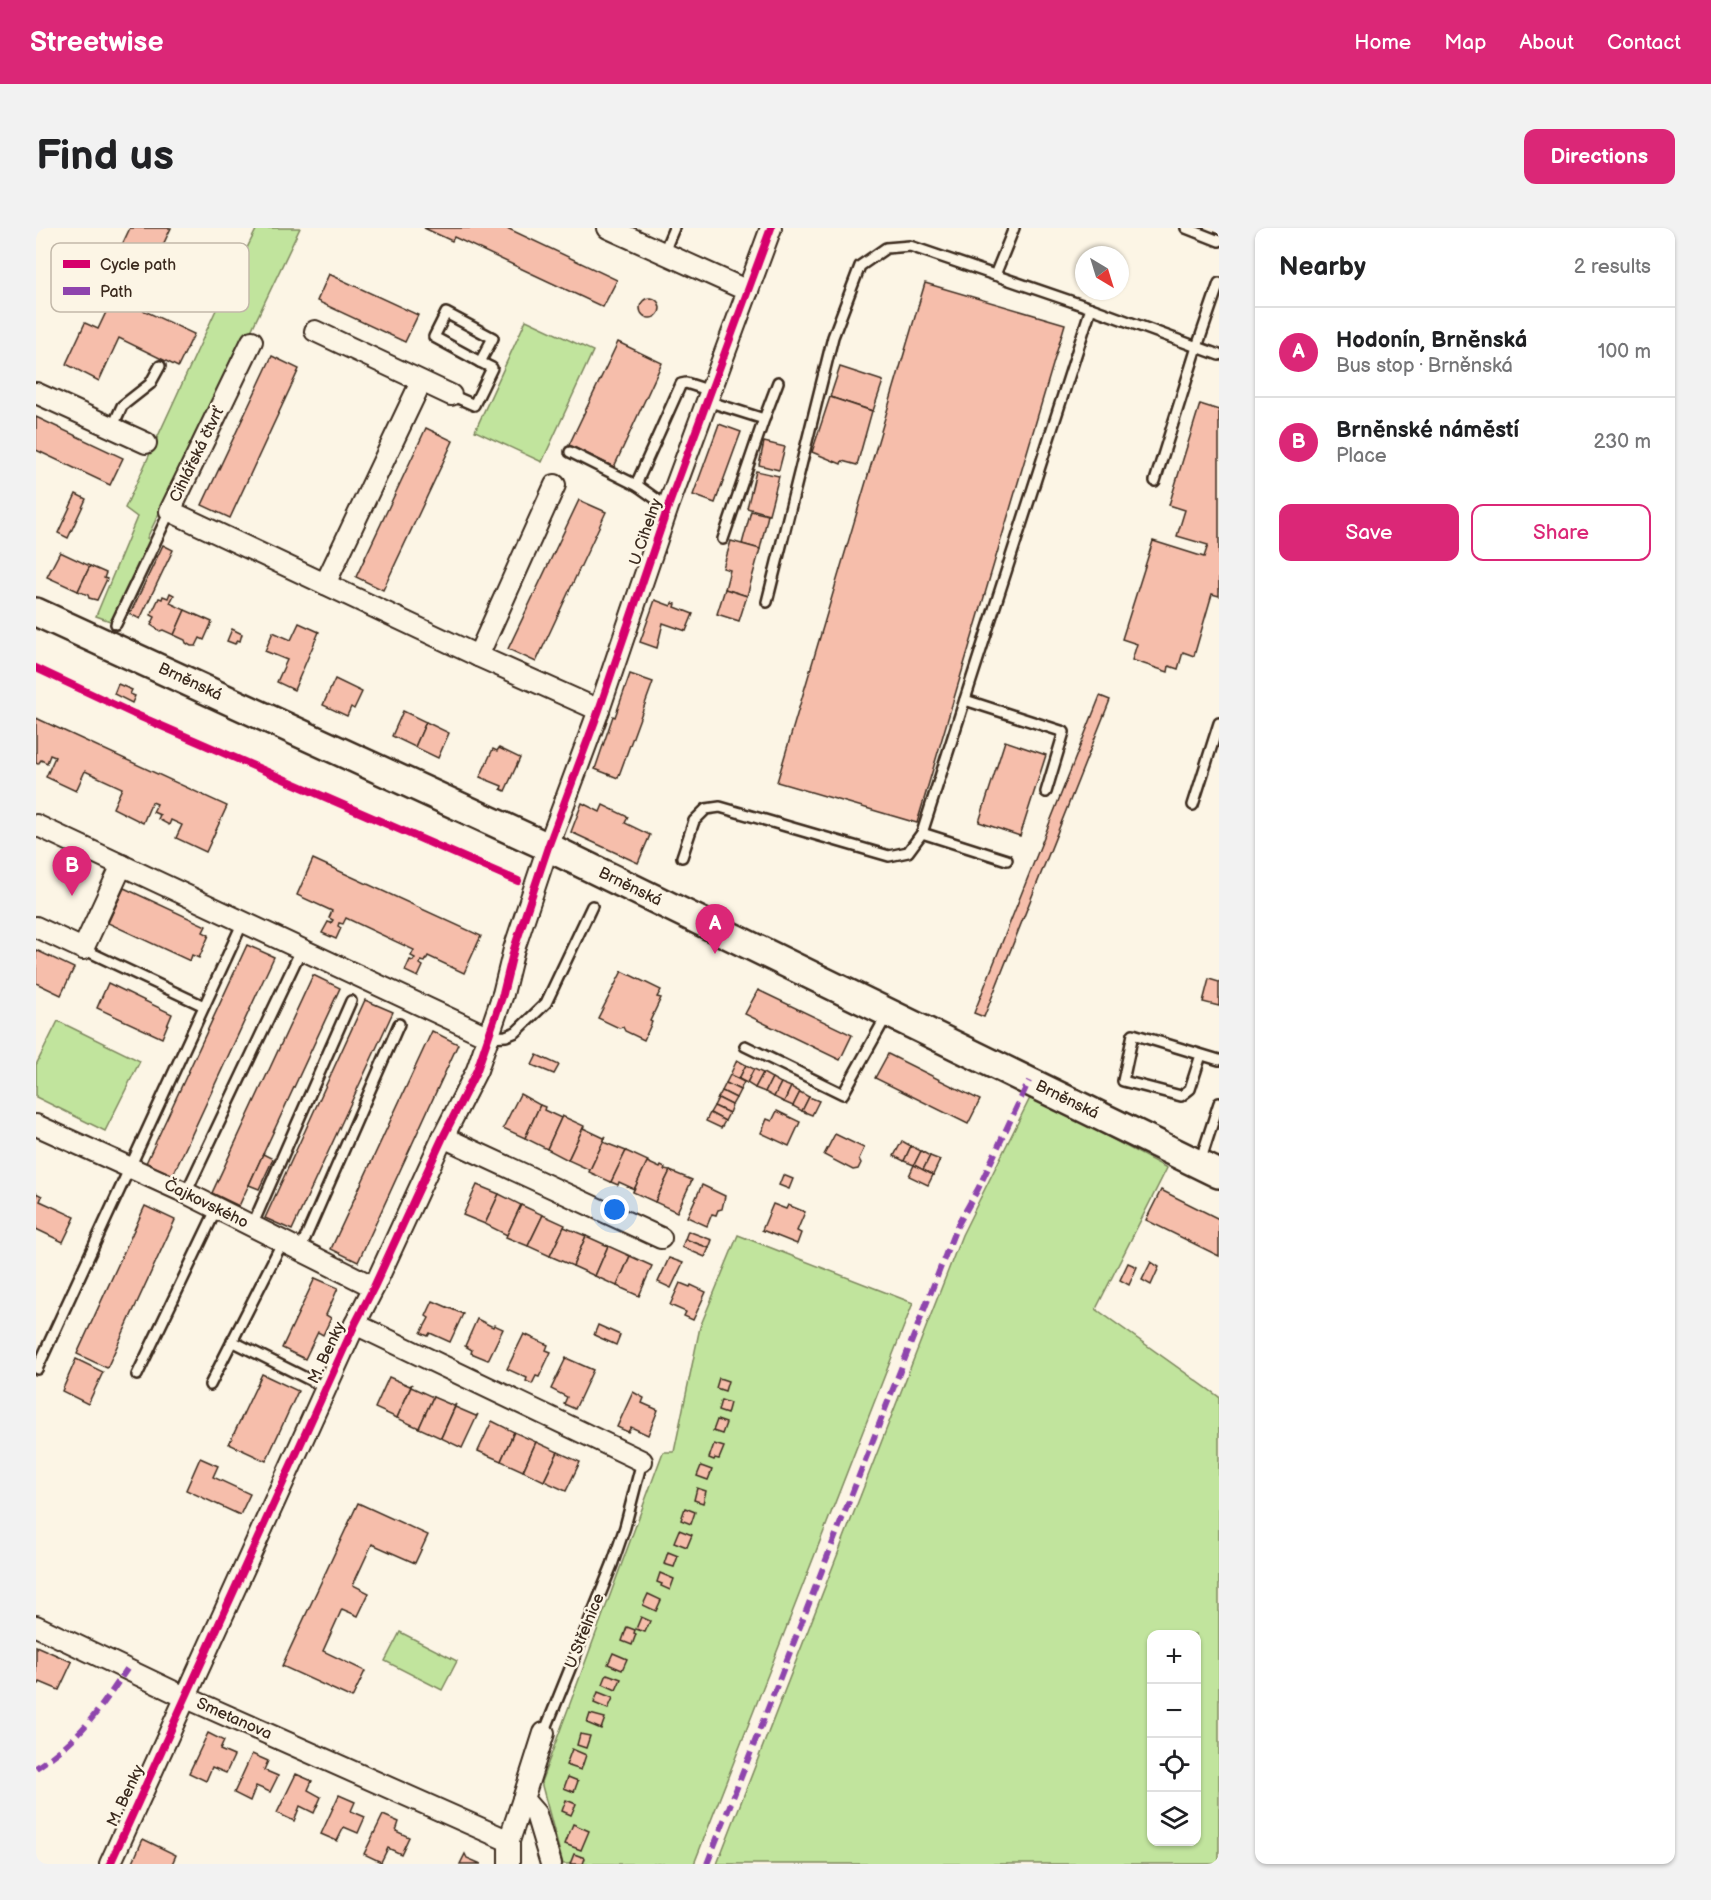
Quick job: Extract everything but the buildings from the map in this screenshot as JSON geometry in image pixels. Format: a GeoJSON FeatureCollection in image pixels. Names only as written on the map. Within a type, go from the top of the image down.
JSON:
{"type":"FeatureCollection","features":[{"type":"Feature","properties":{"kind":"main road","name":"Brněnská"},"geometry":{"type":"LineString","coordinates":[[36,612],[548,847],[1209,1170]]}},
{"type":"Feature","properties":{"kind":"street"},"geometry":{"type":"LineString","coordinates":[[608,228],[748,291]]}},
{"type":"Feature","properties":{"kind":"street","name":"U Cihelny"},"geometry":{"type":"LineString","coordinates":[[548,847],[599,710],[669,504],[771,228]]}},
{"type":"Feature","properties":{"kind":"street"},"geometry":{"type":"LineString","coordinates":[[315,331],[451,395]]}},
{"type":"Feature","properties":{"kind":"street","name":"Cihlářská čtvrť"},"geometry":{"type":"LineString","coordinates":[[252,341],[171,511],[478,656],[599,710]]}},
{"type":"Feature","properties":{"kind":"street"},"geometry":{"type":"LineString","coordinates":[[325,584],[421,382]]}},
{"type":"Feature","properties":{"kind":"street"},"geometry":{"type":"LineString","coordinates":[[36,393],[146,443]]}},
{"type":"Feature","properties":{"kind":"street"},"geometry":{"type":"LineString","coordinates":[[478,656],[555,485]]}},
{"type":"Feature","properties":{"kind":"street"},"geometry":{"type":"LineString","coordinates":[[36,825],[489,1037]]}},
{"type":"Feature","properties":{"kind":"street","name":"M. Benky"},"geometry":{"type":"LineString","coordinates":[[110,1864],[355,1324],[375,1287],[443,1137],[477,1070],[548,847]]}},
{"type":"Feature","properties":{"kind":"street"},"geometry":{"type":"LineString","coordinates":[[36,927],[83,949],[122,865]]}},
{"type":"Feature","properties":{"kind":"street","name":"Čajkovského"},"geometry":{"type":"LineString","coordinates":[[36,1125],[186,1193],[375,1287]]}},
{"type":"Feature","properties":{"kind":"street"},"geometry":{"type":"LineString","coordinates":[[443,1137],[661,1238]]}},
{"type":"Feature","properties":{"kind":"street","name":"M. Benky"},"geometry":{"type":"LineString","coordinates":[[355,1324],[642,1461]]}},
{"type":"Feature","properties":{"kind":"street","name":"Smetanova"},"geometry":{"type":"LineString","coordinates":[[36,1626],[187,1698],[509,1841]]}},
{"type":"Feature","properties":{"kind":"street","name":"U Střelnice"},"geometry":{"type":"LineString","coordinates":[[509,1864],[509,1841],[544,1733]]}},
{"type":"Feature","properties":{"kind":"street"},"geometry":{"type":"LineString","coordinates":[[523,1799],[536,1814],[552,1864]]}},
{"type":"Feature","properties":{"kind":"lane"},"geometry":{"type":"LineString","coordinates":[[663,254],[674,228]]}},
{"type":"Feature","properties":{"kind":"lane"},"geometry":{"type":"LineString","coordinates":[[995,275],[1014,228]]}},
{"type":"Feature","properties":{"kind":"lane"},"geometry":{"type":"LineString","coordinates":[[1186,228],[1219,241]]}},
{"type":"Feature","properties":{"kind":"lane"},"geometry":{"type":"LineString","coordinates":[[767,602],[833,337],[860,266],[886,248],[910,246],[1219,355]]}},
{"type":"Feature","properties":{"kind":"lane"},"geometry":{"type":"LineString","coordinates":[[1155,481],[1219,283]]}},
{"type":"Feature","properties":{"kind":"lane"},"geometry":{"type":"LineString","coordinates":[[682,856],[694,821],[706,809],[720,807],[889,856],[908,852],[922,833],[1091,308]]}},
{"type":"Feature","properties":{"kind":"lane"},"geometry":{"type":"LineString","coordinates":[[451,395],[474,405],[492,368],[480,362],[434,338],[446,313],[493,338],[480,362]]}},
{"type":"Feature","properties":{"kind":"lane"},"geometry":{"type":"LineString","coordinates":[[112,428],[122,406],[150,384],[160,366]]}},
{"type":"Feature","properties":{"kind":"lane"},"geometry":{"type":"LineString","coordinates":[[723,539],[778,382]]}},
{"type":"Feature","properties":{"kind":"lane"},"geometry":{"type":"LineString","coordinates":[[638,486],[638,480],[681,384],[686,383],[709,396],[764,419]]}},
{"type":"Feature","properties":{"kind":"lane"},"geometry":{"type":"LineString","coordinates":[[570,452],[638,486],[659,501],[669,504]]}},
{"type":"Feature","properties":{"kind":"lane"},"geometry":{"type":"LineString","coordinates":[[116,624],[171,511]]}},
{"type":"Feature","properties":{"kind":"lane"},"geometry":{"type":"LineString","coordinates":[[965,700],[1064,732],[1046,792]]}},
{"type":"Feature","properties":{"kind":"lane"},"geometry":{"type":"LineString","coordinates":[[1193,805],[1219,723]]}},
{"type":"Feature","properties":{"kind":"lane"},"geometry":{"type":"LineString","coordinates":[[922,833],[1007,860]]}},
{"type":"Feature","properties":{"kind":"lane"},"geometry":{"type":"LineString","coordinates":[[489,1037],[506,1036],[516,1032],[546,1003],[592,906]]}},
{"type":"Feature","properties":{"kind":"lane"},"geometry":{"type":"LineString","coordinates":[[37,1369],[243,922]]}},
{"type":"Feature","properties":{"kind":"lane"},"geometry":{"type":"LineString","coordinates":[[83,949],[204,1006]]}},
{"type":"Feature","properties":{"kind":"lane"},"geometry":{"type":"LineString","coordinates":[[186,1193],[301,950]]}},
{"type":"Feature","properties":{"kind":"lane"},"geometry":{"type":"LineString","coordinates":[[252,1226],[351,1001]]}},
{"type":"Feature","properties":{"kind":"lane"},"geometry":{"type":"LineString","coordinates":[[745,1046],[843,1094],[888,1013]]}},
{"type":"Feature","properties":{"kind":"lane"},"geometry":{"type":"LineString","coordinates":[[210,1385],[232,1341],[291,1245],[399,1024]]}},
{"type":"Feature","properties":{"kind":"lane"},"geometry":{"type":"LineString","coordinates":[[1201,1055],[1190,1089],[1181,1096],[1123,1081],[1133,1034],[1219,1060]]}},
{"type":"Feature","properties":{"kind":"lane"},"geometry":{"type":"LineString","coordinates":[[1209,1170],[1219,1103]]}},
{"type":"Feature","properties":{"kind":"lane"},"geometry":{"type":"LineString","coordinates":[[137,1375],[217,1208]]}},
{"type":"Feature","properties":{"kind":"lane"},"geometry":{"type":"LineString","coordinates":[[232,1341],[326,1388]]}},
{"type":"Feature","properties":{"kind":"lane","name":"U Střelnice"},"geometry":{"type":"LineString","coordinates":[[544,1733],[612,1565],[625,1527],[642,1461]]}},
{"type":"Feature","properties":{"kind":"green space"},"geometry":{"type":"Polygon","coordinates":[[[257,228],[300,228],[240,354],[237,353],[147,538],[151,541],[113,622],[96,616],[137,517],[125,508],[215,312],[249,312],[249,244],[257,228]]]}},
{"type":"Feature","properties":{"kind":"green space"},"geometry":{"type":"Polygon","coordinates":[[[526,320],[593,351],[542,462],[475,431],[526,320]]]}},
{"type":"Feature","properties":{"kind":"green space"},"geometry":{"type":"Polygon","coordinates":[[[58,1021],[140,1061],[105,1131],[36,1097],[36,1065],[58,1021]]]}},
{"type":"Feature","properties":{"kind":"green space"},"geometry":{"type":"Polygon","coordinates":[[[1031,1096],[1167,1168],[1096,1309],[1219,1397],[1219,1864],[717,1864],[962,1235],[1031,1096]]]}},
{"type":"Feature","properties":{"kind":"green space"},"geometry":{"type":"Polygon","coordinates":[[[738,1235],[913,1303],[694,1864],[563,1864],[541,1782],[663,1452],[674,1452],[700,1327],[738,1235]]]}},
{"type":"Feature","properties":{"kind":"green space"},"geometry":{"type":"Polygon","coordinates":[[[400,1632],[457,1661],[442,1690],[385,1661],[400,1632]]]}},
{"type":"Feature","properties":{"kind":"marked path"},"geometry":{"type":"LineString","coordinates":[[707,1864],[956,1228],[978,1189],[1029,1081]]}},
{"type":"Feature","properties":{"kind":"marked path"},"geometry":{"type":"LineString","coordinates":[[36,1768],[77,1735],[127,1669]]}},
{"type":"Feature","properties":{"kind":"cycle path"},"geometry":{"type":"LineString","coordinates":[[110,1864],[355,1324],[477,1070],[548,847],[599,710],[669,504],[771,228]]}},
{"type":"Feature","properties":{"kind":"cycle path"},"geometry":{"type":"LineString","coordinates":[[36,668],[134,714],[518,881]]}},
{"type":"Feature","properties":{"kind":"place","name":"Brněnské náměstí"},"geometry":{"type":"Point","coordinates":[72,896]}},
{"type":"Feature","properties":{"kind":"place","name":"Hodonín, Brněnská"},"geometry":{"type":"Point","coordinates":[715,954]}}]}
